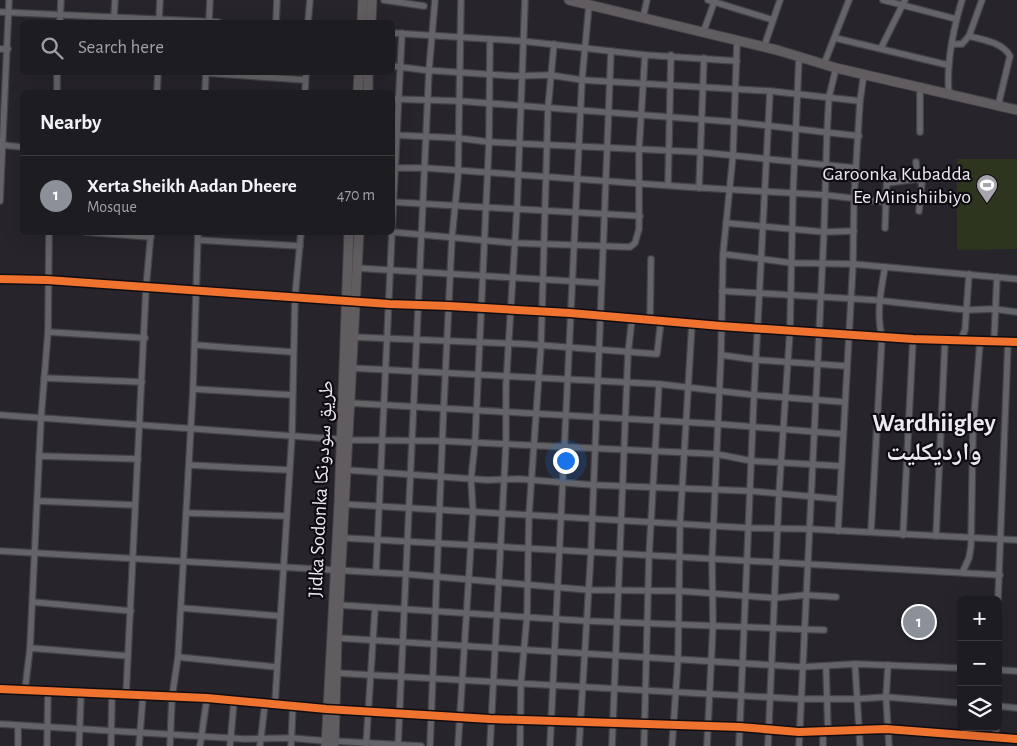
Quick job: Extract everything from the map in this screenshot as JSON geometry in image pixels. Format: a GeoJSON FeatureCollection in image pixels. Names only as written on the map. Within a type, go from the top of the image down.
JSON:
{"type":"FeatureCollection","features":[{"type":"Feature","properties":{"kind":"main road"},"geometry":{"type":"LineString","coordinates":[[362,20],[363,0]]}},
{"type":"Feature","properties":{"kind":"main road"},"geometry":{"type":"LineString","coordinates":[[371,20],[372,0]]}},
{"type":"Feature","properties":{"kind":"main road"},"geometry":{"type":"LineString","coordinates":[[569,0],[764,47],[836,68],[1017,110]]}},
{"type":"Feature","properties":{"kind":"main road"},"geometry":{"type":"LineString","coordinates":[[358,90],[359,75]]}},
{"type":"Feature","properties":{"kind":"main road"},"geometry":{"type":"LineString","coordinates":[[368,75],[368,90]]}},
{"type":"Feature","properties":{"kind":"main road","name":"Jidka Sodonka طريق سودونكا"},"geometry":{"type":"LineString","coordinates":[[330,744],[330,709],[345,439],[350,302],[350,235]]}},
{"type":"Feature","properties":{"kind":"main road","name":"Jidka Sodonka طريق سودونكا"},"geometry":{"type":"LineString","coordinates":[[330,709],[336,673],[339,605],[338,571],[344,538],[342,505],[347,470],[345,439],[350,403],[352,337],[350,302],[356,268],[358,235]]}},
{"type":"Feature","properties":{"kind":"street"},"geometry":{"type":"LineString","coordinates":[[0,201],[3,94],[8,49],[9,0]]}},
{"type":"Feature","properties":{"kind":"street"},"geometry":{"type":"LineString","coordinates":[[61,0],[61,19]]}},
{"type":"Feature","properties":{"kind":"street"},"geometry":{"type":"LineString","coordinates":[[114,18],[115,0]]}},
{"type":"Feature","properties":{"kind":"street"},"geometry":{"type":"LineString","coordinates":[[159,20],[160,0]]}},
{"type":"Feature","properties":{"kind":"street"},"geometry":{"type":"LineString","coordinates":[[209,20],[210,0]]}},
{"type":"Feature","properties":{"kind":"street"},"geometry":{"type":"LineString","coordinates":[[276,20],[277,0]]}},
{"type":"Feature","properties":{"kind":"street"},"geometry":{"type":"LineString","coordinates":[[308,20],[310,0]]}},
{"type":"Feature","properties":{"kind":"street"},"geometry":{"type":"LineString","coordinates":[[384,0],[424,6]]}},
{"type":"Feature","properties":{"kind":"street"},"geometry":{"type":"LineString","coordinates":[[398,745],[401,712],[413,407],[425,203],[429,70],[435,0]]}},
{"type":"Feature","properties":{"kind":"street"},"geometry":{"type":"LineString","coordinates":[[430,746],[445,374],[452,274],[452,237],[458,172],[462,38],[461,0]]}},
{"type":"Feature","properties":{"kind":"street"},"geometry":{"type":"LineString","coordinates":[[490,746],[490,719],[498,614],[497,582],[506,444],[506,378],[517,209],[525,0]]}},
{"type":"Feature","properties":{"kind":"street"},"geometry":{"type":"LineString","coordinates":[[643,18],[648,0]]}},
{"type":"Feature","properties":{"kind":"street"},"geometry":{"type":"LineString","coordinates":[[703,33],[712,0],[773,20]]}},
{"type":"Feature","properties":{"kind":"street"},"geometry":{"type":"LineString","coordinates":[[764,47],[780,0]]}},
{"type":"Feature","properties":{"kind":"street"},"geometry":{"type":"LineString","coordinates":[[824,64],[849,0]]}},
{"type":"Feature","properties":{"kind":"street"},"geometry":{"type":"LineString","coordinates":[[883,0],[904,2],[956,19]]}},
{"type":"Feature","properties":{"kind":"street"},"geometry":{"type":"LineString","coordinates":[[949,95],[948,65],[956,19],[962,0]]}},
{"type":"Feature","properties":{"kind":"street"},"geometry":{"type":"LineString","coordinates":[[953,44],[962,44],[969,36],[982,0]]}},
{"type":"Feature","properties":{"kind":"street"},"geometry":{"type":"LineString","coordinates":[[881,48],[894,18],[904,2]]}},
{"type":"Feature","properties":{"kind":"street"},"geometry":{"type":"LineString","coordinates":[[550,746],[586,3]]}},
{"type":"Feature","properties":{"kind":"street"},"geometry":{"type":"LineString","coordinates":[[0,12],[61,19],[114,18],[144,20]]}},
{"type":"Feature","properties":{"kind":"street"},"geometry":{"type":"LineString","coordinates":[[395,33],[432,37],[522,41],[645,55],[671,55],[737,61]]}},
{"type":"Feature","properties":{"kind":"street"},"geometry":{"type":"LineString","coordinates":[[402,33],[400,68],[395,99],[395,135],[458,138],[489,142],[699,152],[856,168]]}},
{"type":"Feature","properties":{"kind":"street"},"geometry":{"type":"LineString","coordinates":[[969,36],[1000,45],[1010,56],[998,106]]}},
{"type":"Feature","properties":{"kind":"street"},"geometry":{"type":"LineString","coordinates":[[835,38],[948,65]]}},
{"type":"Feature","properties":{"kind":"street"},"geometry":{"type":"LineString","coordinates":[[458,746],[473,512],[471,479],[476,443],[484,207],[489,142],[490,39]]}},
{"type":"Feature","properties":{"kind":"street"},"geometry":{"type":"LineString","coordinates":[[707,746],[712,661],[714,593],[712,559],[721,355],[723,254],[733,155],[737,42]]}},
{"type":"Feature","properties":{"kind":"street"},"geometry":{"type":"LineString","coordinates":[[520,746],[521,683],[528,616],[529,514],[541,346],[548,108],[554,44]]}},
{"type":"Feature","properties":{"kind":"street"},"geometry":{"type":"LineString","coordinates":[[0,49],[8,49]]}},
{"type":"Feature","properties":{"kind":"street"},"geometry":{"type":"LineString","coordinates":[[579,746],[591,552],[605,182],[612,81],[611,51]]}},
{"type":"Feature","properties":{"kind":"street"},"geometry":{"type":"LineString","coordinates":[[395,232],[422,236],[484,239],[514,243],[630,247],[635,243],[638,235],[640,216],[639,149],[645,55]]}},
{"type":"Feature","properties":{"kind":"street"},"geometry":{"type":"LineString","coordinates":[[668,185],[670,151],[668,117],[671,55]]}},
{"type":"Feature","properties":{"kind":"street"},"geometry":{"type":"LineString","coordinates":[[768,746],[772,629],[778,562],[779,493],[790,330],[794,162],[799,94],[799,57]]}},
{"type":"Feature","properties":{"kind":"street"},"geometry":{"type":"LineString","coordinates":[[699,188],[704,58]]}},
{"type":"Feature","properties":{"kind":"street"},"geometry":{"type":"LineString","coordinates":[[395,67],[490,75],[550,76],[582,80],[799,94],[860,101]]}},
{"type":"Feature","properties":{"kind":"street"},"geometry":{"type":"LineString","coordinates":[[799,746],[824,232],[827,132],[829,97],[836,68]]}},
{"type":"Feature","properties":{"kind":"street"},"geometry":{"type":"LineString","coordinates":[[838,531],[840,466],[853,264],[854,198],[860,101],[864,74]]}},
{"type":"Feature","properties":{"kind":"street"},"geometry":{"type":"LineString","coordinates":[[57,90],[58,75]]}},
{"type":"Feature","properties":{"kind":"street"},"geometry":{"type":"LineString","coordinates":[[156,90],[158,75]]}},
{"type":"Feature","properties":{"kind":"street"},"geometry":{"type":"LineString","coordinates":[[205,90],[206,75]]}},
{"type":"Feature","properties":{"kind":"street"},"geometry":{"type":"LineString","coordinates":[[234,75],[305,80]]}},
{"type":"Feature","properties":{"kind":"street"},"geometry":{"type":"LineString","coordinates":[[305,90],[306,75]]}},
{"type":"Feature","properties":{"kind":"street"},"geometry":{"type":"LineString","coordinates":[[920,88],[920,132]]}},
{"type":"Feature","properties":{"kind":"street"},"geometry":{"type":"LineString","coordinates":[[739,746],[754,395],[770,125],[770,92]]}},
{"type":"Feature","properties":{"kind":"street"},"geometry":{"type":"LineString","coordinates":[[395,99],[521,106],[580,112],[735,122],[859,136]]}},
{"type":"Feature","properties":{"kind":"street"},"geometry":{"type":"LineString","coordinates":[[2,145],[20,147]]}},
{"type":"Feature","properties":{"kind":"street"},"geometry":{"type":"LineString","coordinates":[[916,162],[916,179]]}},
{"type":"Feature","properties":{"kind":"street"},"geometry":{"type":"LineString","coordinates":[[395,168],[426,168],[458,172],[578,178],[605,182],[699,188],[765,190],[884,202]]}},
{"type":"Feature","properties":{"kind":"street"},"geometry":{"type":"LineString","coordinates":[[885,228],[884,202],[887,174]]}},
{"type":"Feature","properties":{"kind":"street"},"geometry":{"type":"LineString","coordinates":[[887,183],[916,179],[922,182],[919,211]]}},
{"type":"Feature","properties":{"kind":"street"},"geometry":{"type":"LineString","coordinates":[[395,202],[640,216]]}},
{"type":"Feature","properties":{"kind":"street"},"geometry":{"type":"LineString","coordinates":[[726,223],[824,232],[854,231]]}},
{"type":"Feature","properties":{"kind":"street"},"geometry":{"type":"LineString","coordinates":[[25,690],[33,602],[41,418],[48,332],[49,235]]}},
{"type":"Feature","properties":{"kind":"street"},"geometry":{"type":"LineString","coordinates":[[126,695],[146,288],[151,235]]}},
{"type":"Feature","properties":{"kind":"street"},"geometry":{"type":"LineString","coordinates":[[170,746],[172,697],[178,657],[194,389],[198,235]]}},
{"type":"Feature","properties":{"kind":"street"},"geometry":{"type":"LineString","coordinates":[[275,703],[288,470],[292,435],[292,352],[295,297],[301,235]]}},
{"type":"Feature","properties":{"kind":"street"},"geometry":{"type":"LineString","coordinates":[[376,572],[392,235]]}},
{"type":"Feature","properties":{"kind":"street"},"geometry":{"type":"LineString","coordinates":[[198,240],[300,246]]}},
{"type":"Feature","properties":{"kind":"street"},"geometry":{"type":"LineString","coordinates":[[723,254],[792,262],[853,264],[1017,279]]}},
{"type":"Feature","properties":{"kind":"street"},"geometry":{"type":"LineString","coordinates":[[650,319],[651,259]]}},
{"type":"Feature","properties":{"kind":"street"},"geometry":{"type":"LineString","coordinates":[[356,268],[601,283]]}},
{"type":"Feature","properties":{"kind":"street"},"geometry":{"type":"LineString","coordinates":[[871,532],[882,336],[879,327],[880,300],[885,268]]}},
{"type":"Feature","properties":{"kind":"street"},"geometry":{"type":"LineString","coordinates":[[960,341],[965,330],[969,274]]}},
{"type":"Feature","properties":{"kind":"street"},"geometry":{"type":"LineString","coordinates":[[994,342],[994,309],[997,278]]}},
{"type":"Feature","properties":{"kind":"street"},"geometry":{"type":"LineString","coordinates":[[0,279],[47,280],[350,302],[480,307],[945,341],[1017,342]]}},
{"type":"Feature","properties":{"kind":"street"},"geometry":{"type":"LineString","coordinates":[[722,291],[880,300],[967,310],[994,309],[1017,312]]}},
{"type":"Feature","properties":{"kind":"street"},"geometry":{"type":"LineString","coordinates":[[612,746],[614,655],[628,352],[632,318]]}},
{"type":"Feature","properties":{"kind":"street"},"geometry":{"type":"LineString","coordinates":[[352,337],[479,342],[658,353],[661,320]]}},
{"type":"Feature","properties":{"kind":"street"},"geometry":{"type":"LineString","coordinates":[[672,746],[674,692],[680,625],[680,524],[688,423],[692,323]]}},
{"type":"Feature","properties":{"kind":"street"},"geometry":{"type":"LineString","coordinates":[[48,332],[145,338]]}},
{"type":"Feature","properties":{"kind":"street"},"geometry":{"type":"LineString","coordinates":[[903,534],[913,339]]}},
{"type":"Feature","properties":{"kind":"street"},"geometry":{"type":"LineString","coordinates":[[936,536],[945,341]]}},
{"type":"Feature","properties":{"kind":"street"},"geometry":{"type":"LineString","coordinates":[[963,571],[969,558],[973,430],[980,342]]}},
{"type":"Feature","properties":{"kind":"street"},"geometry":{"type":"LineString","coordinates":[[998,596],[1008,342]]}},
{"type":"Feature","properties":{"kind":"street"},"geometry":{"type":"LineString","coordinates":[[195,345],[292,352]]}},
{"type":"Feature","properties":{"kind":"street"},"geometry":{"type":"LineString","coordinates":[[721,355],[757,360],[846,366]]}},
{"type":"Feature","properties":{"kind":"street"},"geometry":{"type":"LineString","coordinates":[[351,368],[506,378],[539,377],[659,384],[754,395],[844,402]]}},
{"type":"Feature","properties":{"kind":"street"},"geometry":{"type":"LineString","coordinates":[[44,378],[142,382]]}},
{"type":"Feature","properties":{"kind":"street"},"geometry":{"type":"LineString","coordinates":[[644,746],[647,690],[644,684],[649,556],[659,384]]}},
{"type":"Feature","properties":{"kind":"street"},"geometry":{"type":"LineString","coordinates":[[194,389],[292,395]]}},
{"type":"Feature","properties":{"kind":"street"},"geometry":{"type":"LineString","coordinates":[[350,403],[656,420],[842,434]]}},
{"type":"Feature","properties":{"kind":"street"},"geometry":{"type":"LineString","coordinates":[[0,415],[345,439],[442,441],[685,452],[716,454],[752,461],[840,466]]}},
{"type":"Feature","properties":{"kind":"street"},"geometry":{"type":"LineString","coordinates":[[39,456],[138,460]]}},
{"type":"Feature","properties":{"kind":"street"},"geometry":{"type":"LineString","coordinates":[[189,465],[288,470]]}},
{"type":"Feature","properties":{"kind":"street"},"geometry":{"type":"LineString","coordinates":[[347,470],[471,479],[532,480],[593,485],[751,491],[839,499]]}},
{"type":"Feature","properties":{"kind":"street"},"geometry":{"type":"LineString","coordinates":[[38,501],[135,505]]}},
{"type":"Feature","properties":{"kind":"street"},"geometry":{"type":"LineString","coordinates":[[342,505],[529,514],[749,528],[809,529],[1017,540]]}},
{"type":"Feature","properties":{"kind":"street"},"geometry":{"type":"LineString","coordinates":[[186,513],[286,516]]}},
{"type":"Feature","properties":{"kind":"street"},"geometry":{"type":"LineString","coordinates":[[344,538],[679,558],[963,571],[1000,575]]}},
{"type":"Feature","properties":{"kind":"street"},"geometry":{"type":"LineString","coordinates":[[0,551],[468,578],[589,590],[680,591],[774,598],[806,595],[836,597]]}},
{"type":"Feature","properties":{"kind":"street"},"geometry":{"type":"LineString","coordinates":[[33,602],[131,611]]}},
{"type":"Feature","properties":{"kind":"street"},"geometry":{"type":"LineString","coordinates":[[339,605],[375,609],[498,614],[587,621],[713,625],[744,627],[746,629],[824,630]]}},
{"type":"Feature","properties":{"kind":"street"},"geometry":{"type":"LineString","coordinates":[[181,608],[280,616]]}},
{"type":"Feature","properties":{"kind":"street"},"geometry":{"type":"LineString","coordinates":[[366,744],[375,609]]}},
{"type":"Feature","properties":{"kind":"street"},"geometry":{"type":"LineString","coordinates":[[337,638],[802,667],[855,664],[957,668]]}},
{"type":"Feature","properties":{"kind":"street"},"geometry":{"type":"LineString","coordinates":[[30,648],[128,656]]}},
{"type":"Feature","properties":{"kind":"street"},"geometry":{"type":"LineString","coordinates":[[178,657],[276,667]]}},
{"type":"Feature","properties":{"kind":"street"},"geometry":{"type":"LineString","coordinates":[[855,664],[860,746]]}},
{"type":"Feature","properties":{"kind":"street"},"geometry":{"type":"LineString","coordinates":[[888,665],[886,729],[889,746]]}},
{"type":"Feature","properties":{"kind":"street"},"geometry":{"type":"LineString","coordinates":[[823,746],[826,732],[828,699],[826,666]]}},
{"type":"Feature","properties":{"kind":"street"},"geometry":{"type":"LineString","coordinates":[[1002,670],[1017,671]]}},
{"type":"Feature","properties":{"kind":"street"},"geometry":{"type":"LineString","coordinates":[[336,673],[553,686],[710,692],[800,699],[886,697],[957,703]]}},
{"type":"Feature","properties":{"kind":"street"},"geometry":{"type":"LineString","coordinates":[[0,689],[206,698],[293,704],[330,709],[490,719],[740,727],[799,732],[886,729],[1017,739]]}},
{"type":"Feature","properties":{"kind":"street"},"geometry":{"type":"LineString","coordinates":[[48,691],[48,746]]}},
{"type":"Feature","properties":{"kind":"street"},"geometry":{"type":"LineString","coordinates":[[79,746],[81,694]]}},
{"type":"Feature","properties":{"kind":"street"},"geometry":{"type":"LineString","coordinates":[[111,746],[112,695]]}},
{"type":"Feature","properties":{"kind":"street"},"geometry":{"type":"LineString","coordinates":[[139,746],[143,695]]}},
{"type":"Feature","properties":{"kind":"street"},"geometry":{"type":"LineString","coordinates":[[200,746],[206,698]]}},
{"type":"Feature","properties":{"kind":"street"},"geometry":{"type":"LineString","coordinates":[[230,746],[234,700]]}},
{"type":"Feature","properties":{"kind":"street"},"geometry":{"type":"LineString","coordinates":[[261,743],[265,702]]}},
{"type":"Feature","properties":{"kind":"street"},"geometry":{"type":"LineString","coordinates":[[291,746],[293,704]]}},
{"type":"Feature","properties":{"kind":"street"},"geometry":{"type":"LineString","coordinates":[[1002,706],[1017,708]]}},
{"type":"Feature","properties":{"kind":"street"},"geometry":{"type":"LineString","coordinates":[[0,724],[231,737],[261,743],[291,738],[330,744],[421,746]]}},
{"type":"Feature","properties":{"kind":"street"},"geometry":{"type":"LineString","coordinates":[[18,726],[18,746]]}},
{"type":"Feature","properties":{"kind":"street"},"geometry":{"type":"LineString","coordinates":[[995,737],[996,731]]}},
{"type":"Feature","properties":{"kind":"green space","name":"Garoonka Kubadda Ee Minishiibiyo"},"geometry":{"type":"Polygon","coordinates":[[[957,159],[1017,159],[1017,249],[957,250],[957,159]]]}},
{"type":"Feature","properties":{"kind":"cycle path"},"geometry":{"type":"LineString","coordinates":[[0,279],[47,280],[389,304],[570,313],[721,326],[913,339],[1017,342]]}},
{"type":"Feature","properties":{"kind":"cycle path"},"geometry":{"type":"LineString","coordinates":[[0,689],[207,698],[326,709],[490,719],[740,727],[799,732],[886,729],[1017,739]]}},
{"type":"Feature","properties":{"kind":"place","name":"Garoonka Kubadda Ee Minishiibiyo"},"geometry":{"type":"Point","coordinates":[987,204]}},
{"type":"Feature","properties":{"kind":"place","name":"Xerta Sheikh Aadan Dheere"},"geometry":{"type":"Point","coordinates":[919,622]}},
{"type":"Feature","properties":{"kind":"district","name":"Wardhiigley وارديكليت"},"geometry":{"type":"Point","coordinates":[934,438]}}]}
